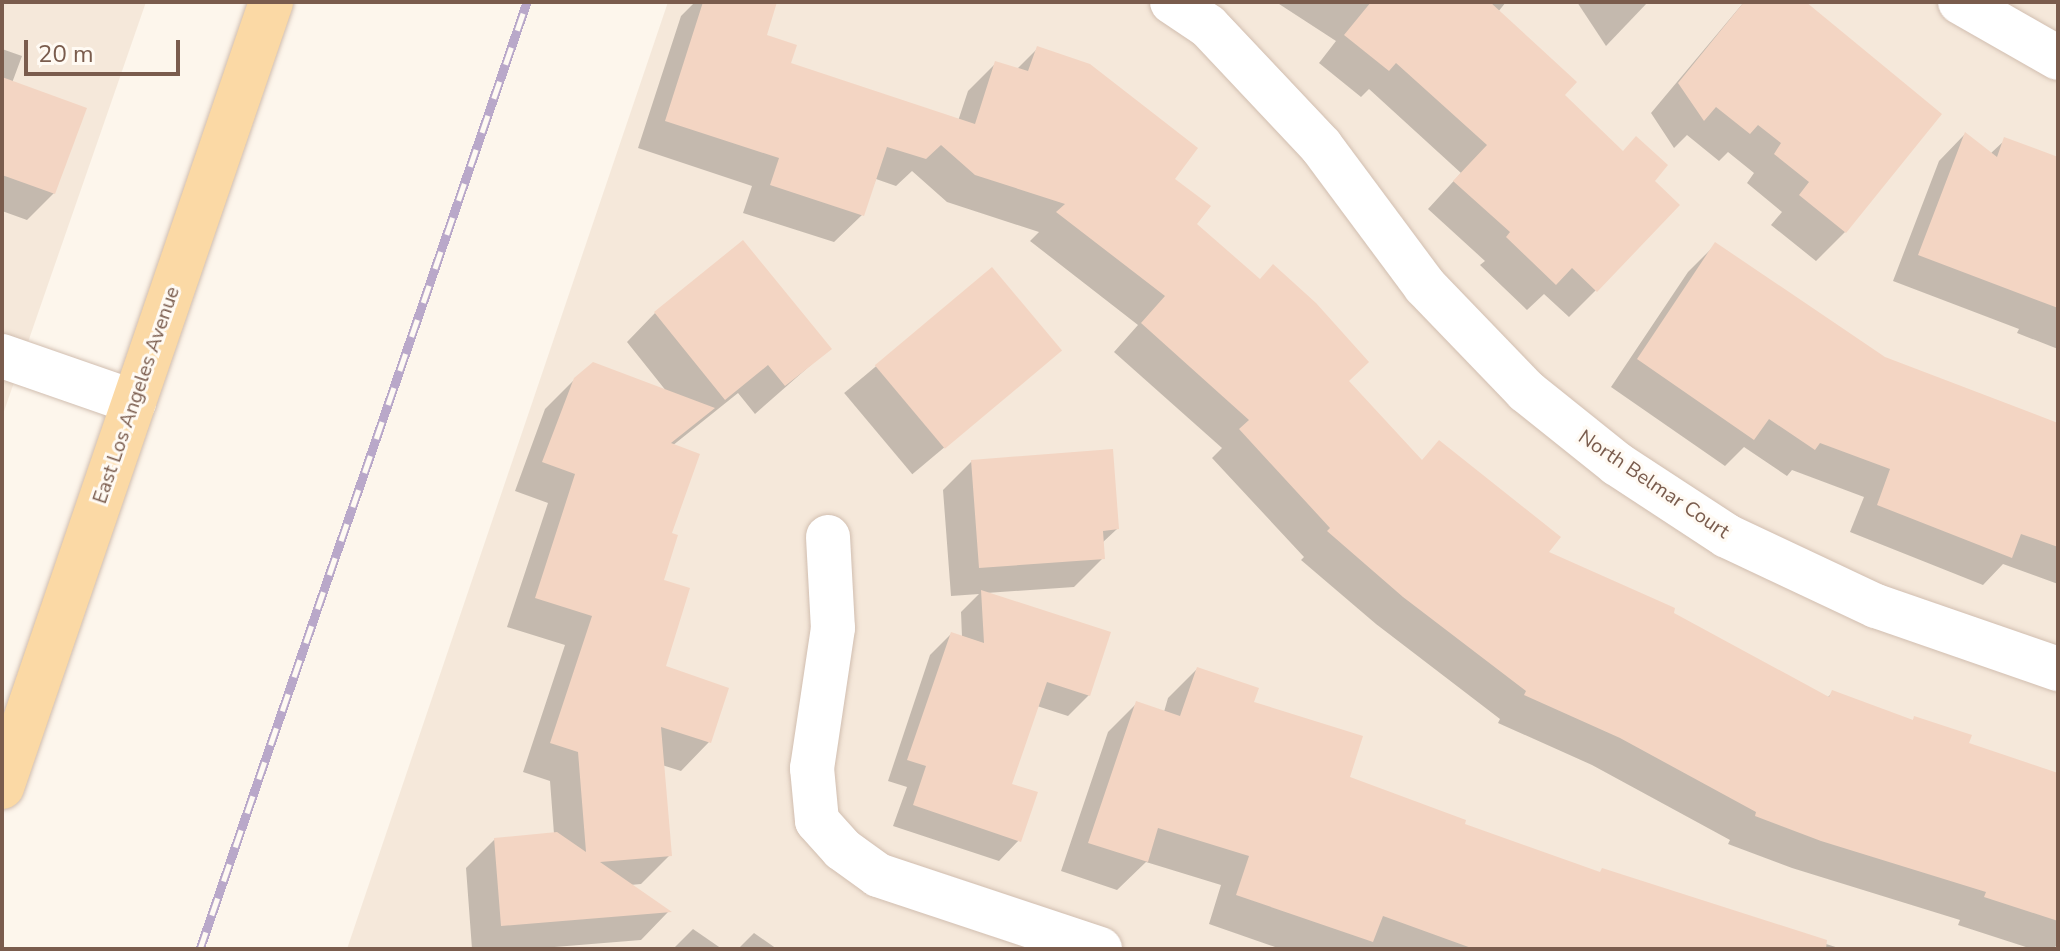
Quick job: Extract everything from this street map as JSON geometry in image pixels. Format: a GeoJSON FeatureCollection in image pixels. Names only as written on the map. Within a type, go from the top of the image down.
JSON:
{"type":"FeatureCollection","features":[{"type":"Feature","properties":{"kind":"main road","name":"East Los Angeles Avenue"},"geometry":{"type":"LineString","coordinates":[[2,787],[271,2]]}},
{"type":"Feature","properties":{"kind":"street","name":"North Belmar Court"},"geometry":{"type":"LineString","coordinates":[[1172,2],[1208,26],[1321,146],[1425,286],[1526,391],[1617,464],[1727,536],[1876,606],[2058,669]]}},
{"type":"Feature","properties":{"kind":"street"},"geometry":{"type":"LineString","coordinates":[[1960,2],[2058,58]]}},
{"type":"Feature","properties":{"kind":"street"},"geometry":{"type":"LineString","coordinates":[[2,356],[134,402]]}},
{"type":"Feature","properties":{"kind":"street"},"geometry":{"type":"LineString","coordinates":[[828,537],[833,628],[812,768],[817,821],[842,849],[878,875],[1100,949]]}},
{"type":"Feature","properties":{"kind":"shaded area"},"geometry":{"type":"Polygon","coordinates":[[[2,2],[146,2],[2,417],[2,2]]]}},
{"type":"Feature","properties":{"kind":"shaded area"},"geometry":{"type":"Polygon","coordinates":[[[668,2],[2058,2],[2058,949],[347,949],[668,2]]]}},
{"type":"Feature","properties":{"kind":"building"},"geometry":{"type":"Polygon","coordinates":[[[703,2],[777,2],[767,35],[797,45],[791,63],[975,124],[995,61],[1028,71],[1037,46],[1090,64],[1198,148],[1175,179],[1211,206],[1197,224],[1260,279],[1273,264],[1316,303],[1369,362],[1349,381],[1422,460],[1439,440],[1561,537],[1549,552],[1675,608],[1674,613],[1829,697],[1832,690],[1913,720],[1914,716],[1972,735],[1969,743],[2058,773],[2058,921],[1984,897],[1986,892],[1821,841],[1755,816],[1756,812],[1620,738],[1524,695],[1526,691],[1403,597],[1327,531],[1330,528],[1239,429],[1249,420],[1141,323],[1165,296],[1056,212],[1065,204],[975,175],[941,145],[926,159],[887,147],[864,216],[770,185],[779,158],[665,121],[703,2]]]}},
{"type":"Feature","properties":{"kind":"building"},"geometry":{"type":"Polygon","coordinates":[[[1371,2],[1490,2],[1577,82],[1565,95],[1623,151],[1636,136],[1668,165],[1655,181],[1680,205],[1597,292],[1572,268],[1556,285],[1506,237],[1510,232],[1453,181],[1487,145],[1396,63],[1389,71],[1344,35],[1371,2]]]}},
{"type":"Feature","properties":{"kind":"building"},"geometry":{"type":"Polygon","coordinates":[[[1744,2],[1806,2],[1942,114],[1846,233],[1799,195],[1809,182],[1774,154],[1781,143],[1758,125],[1750,134],[1716,107],[1704,121],[1678,83],[1744,2]]]}},
{"type":"Feature","properties":{"kind":"building"},"geometry":{"type":"Polygon","coordinates":[[[2,77],[87,108],[55,194],[2,175],[2,77]]]}},
{"type":"Feature","properties":{"kind":"building"},"geometry":{"type":"Polygon","coordinates":[[[1965,132],[1997,157],[2004,137],[2058,157],[2058,308],[1918,255],[1965,132]]]}},
{"type":"Feature","properties":{"kind":"building"},"geometry":{"type":"Polygon","coordinates":[[[743,240],[832,349],[785,386],[768,365],[725,400],[654,312],[743,240]]]}},
{"type":"Feature","properties":{"kind":"building"},"geometry":{"type":"Polygon","coordinates":[[[1715,242],[1885,357],[2058,423],[2058,547],[2021,534],[2012,558],[1877,505],[1890,469],[1820,443],[1815,450],[1769,419],[1754,440],[1637,359],[1715,242]]]}},
{"type":"Feature","properties":{"kind":"building"},"geometry":{"type":"Polygon","coordinates":[[[992,267],[1062,350],[945,449],[875,365],[992,267]]]}},
{"type":"Feature","properties":{"kind":"building"},"geometry":{"type":"Polygon","coordinates":[[[593,362],[715,408],[671,443],[700,454],[672,533],[678,535],[664,580],[690,588],[666,666],[729,688],[711,743],[661,727],[672,856],[600,862],[672,912],[501,926],[494,838],[557,832],[586,852],[578,752],[550,743],[592,616],[535,598],[575,474],[542,462],[574,378],[593,362]]]}},
{"type":"Feature","properties":{"kind":"building"},"geometry":{"type":"Polygon","coordinates":[[[1113,449],[1119,529],[1103,531],[1105,559],[979,568],[971,460],[1113,449]]]}},
{"type":"Feature","properties":{"kind":"building"},"geometry":{"type":"Polygon","coordinates":[[[981,590],[1111,632],[1090,696],[1047,682],[1012,784],[1038,792],[1021,842],[913,805],[926,766],[907,760],[951,632],[984,643],[981,590]]]}},
{"type":"Feature","properties":{"kind":"building"},"geometry":{"type":"Polygon","coordinates":[[[1197,667],[1259,688],[1254,702],[1363,736],[1350,777],[1466,820],[1465,824],[1600,872],[1602,868],[1827,940],[1826,949],[1474,949],[1383,916],[1373,942],[1236,895],[1249,856],[1158,828],[1148,862],[1088,843],[1136,701],[1180,716],[1197,667]]]}},
{"type":"Feature","properties":{"kind":"railway"},"geometry":{"type":"LineString","coordinates":[[200,949],[527,2]]}}]}
